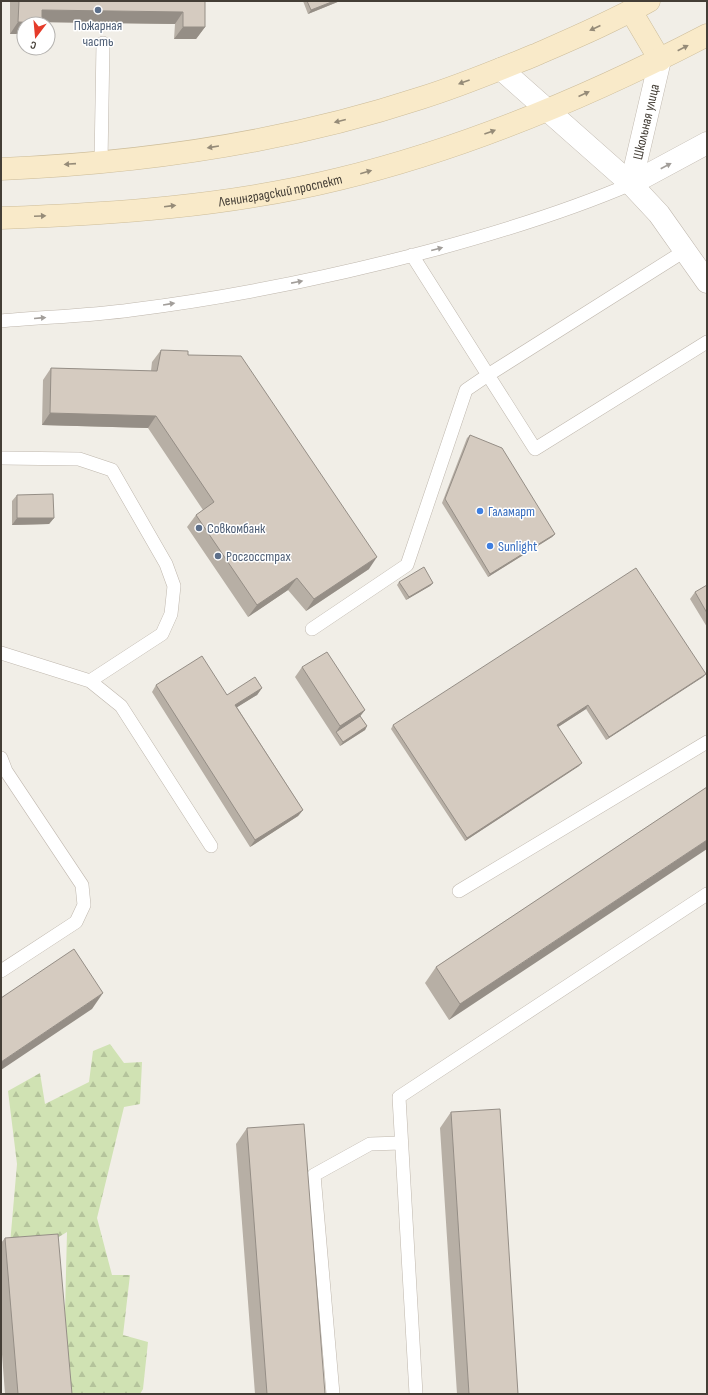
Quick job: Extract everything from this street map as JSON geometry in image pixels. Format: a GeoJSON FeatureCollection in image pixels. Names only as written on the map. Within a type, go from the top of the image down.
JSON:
{"type":"FeatureCollection","features":[{"type":"Feature","properties":{"kind":"main road"},"geometry":{"type":"LineString","coordinates":[[1,169],[101,162],[178,153],[260,139],[340,121],[421,98],[501,69],[565,42],[640,6],[660,60]]}},
{"type":"Feature","properties":{"kind":"main road","name":"Ленинградский проспект"},"geometry":{"type":"LineString","coordinates":[[1,218],[141,210],[239,198],[338,180],[435,153],[548,110],[660,60],[707,35]]}},
{"type":"Feature","properties":{"kind":"street","name":"Школьная улица"},"geometry":{"type":"LineString","coordinates":[[631,184],[660,60]]}},
{"type":"Feature","properties":{"kind":"street"},"geometry":{"type":"LineString","coordinates":[[501,69],[548,110]]}},
{"type":"Feature","properties":{"kind":"street","name":"Школьная улица"},"geometry":{"type":"LineString","coordinates":[[548,110],[631,184],[659,214],[686,250],[707,282]]}},
{"type":"Feature","properties":{"kind":"street"},"geometry":{"type":"LineString","coordinates":[[631,184],[707,143]]}},
{"type":"Feature","properties":{"kind":"lane"},"geometry":{"type":"LineString","coordinates":[[101,162],[103,43]]}},
{"type":"Feature","properties":{"kind":"lane"},"geometry":{"type":"LineString","coordinates":[[1,321],[138,309],[340,274],[505,230],[589,202],[631,184]]}},
{"type":"Feature","properties":{"kind":"lane"},"geometry":{"type":"LineString","coordinates":[[312,629],[407,565],[466,390],[686,250]]}},
{"type":"Feature","properties":{"kind":"lane"},"geometry":{"type":"LineString","coordinates":[[412,255],[535,449],[707,342]]}},
{"type":"Feature","properties":{"kind":"lane"},"geometry":{"type":"LineString","coordinates":[[1,458],[79,459],[112,470],[166,564],[174,586],[171,614],[162,634],[90,681]]}},
{"type":"Feature","properties":{"kind":"lane"},"geometry":{"type":"LineString","coordinates":[[1,653],[90,681],[120,706],[212,846]]}},
{"type":"Feature","properties":{"kind":"lane"},"geometry":{"type":"LineString","coordinates":[[458,891],[707,742]]}},
{"type":"Feature","properties":{"kind":"lane"},"geometry":{"type":"LineString","coordinates":[[1,758],[6,771],[82,885],[84,905],[76,922],[1,971]]}},
{"type":"Feature","properties":{"kind":"lane"},"geometry":{"type":"LineString","coordinates":[[416,1394],[399,1097],[707,894]]}},
{"type":"Feature","properties":{"kind":"lane"},"geometry":{"type":"LineString","coordinates":[[333,1394],[314,1175],[370,1144],[401,1143]]}},
{"type":"Feature","properties":{"kind":"green space"},"geometry":{"type":"Polygon","coordinates":[[[110,1044],[124,1063],[142,1062],[140,1104],[124,1107],[97,1218],[112,1275],[130,1275],[123,1335],[148,1342],[143,1389],[140,1394],[63,1394],[67,1232],[42,1247],[10,1244],[17,1164],[8,1091],[40,1073],[45,1104],[89,1082],[93,1051],[110,1044]]]}},
{"type":"Feature","properties":{"kind":"building"},"geometry":{"type":"Polygon","coordinates":[[[19,1],[205,1],[205,27],[183,27],[183,12],[42,10],[42,16],[18,16],[19,1]]]}},
{"type":"Feature","properties":{"kind":"building"},"geometry":{"type":"Polygon","coordinates":[[[307,1],[334,1],[311,10],[307,1]]]}},
{"type":"Feature","properties":{"kind":"building"},"geometry":{"type":"Polygon","coordinates":[[[161,350],[188,351],[188,355],[241,356],[377,557],[314,599],[297,578],[257,605],[196,515],[214,502],[156,416],[50,413],[51,368],[157,371],[161,350]]]}},
{"type":"Feature","properties":{"kind":"building"},"geometry":{"type":"Polygon","coordinates":[[[470,435],[502,448],[555,534],[490,574],[445,499],[470,435]]]}},
{"type":"Feature","properties":{"kind":"building"},"geometry":{"type":"Polygon","coordinates":[[[53,494],[54,518],[17,518],[17,495],[53,494]]]}},
{"type":"Feature","properties":{"kind":"building"},"geometry":{"type":"Polygon","coordinates":[[[424,567],[433,583],[409,597],[399,582],[424,567]]]}},
{"type":"Feature","properties":{"kind":"building"},"geometry":{"type":"Polygon","coordinates":[[[636,568],[706,674],[609,737],[588,705],[557,725],[582,763],[467,838],[393,725],[636,568]]]}},
{"type":"Feature","properties":{"kind":"building"},"geometry":{"type":"Polygon","coordinates":[[[707,585],[707,613],[695,592],[707,585]]]}},
{"type":"Feature","properties":{"kind":"building"},"geometry":{"type":"Polygon","coordinates":[[[327,652],[365,710],[340,726],[302,667],[327,652]]]}},
{"type":"Feature","properties":{"kind":"building"},"geometry":{"type":"Polygon","coordinates":[[[202,656],[227,695],[255,677],[262,688],[235,705],[303,810],[255,840],[156,685],[202,656]]]}},
{"type":"Feature","properties":{"kind":"building"},"geometry":{"type":"Polygon","coordinates":[[[360,716],[367,726],[343,742],[336,732],[360,716]]]}},
{"type":"Feature","properties":{"kind":"building"},"geometry":{"type":"Polygon","coordinates":[[[707,787],[707,840],[460,1004],[436,967],[707,787]]]}},
{"type":"Feature","properties":{"kind":"building"},"geometry":{"type":"Polygon","coordinates":[[[74,949],[103,993],[1,1062],[1,998],[74,949]]]}},
{"type":"Feature","properties":{"kind":"building"},"geometry":{"type":"Polygon","coordinates":[[[500,1109],[518,1394],[469,1394],[451,1112],[500,1109]]]}},
{"type":"Feature","properties":{"kind":"building"},"geometry":{"type":"Polygon","coordinates":[[[304,1124],[325,1394],[267,1394],[247,1128],[304,1124]]]}},
{"type":"Feature","properties":{"kind":"building"},"geometry":{"type":"Polygon","coordinates":[[[58,1234],[72,1394],[18,1394],[5,1238],[58,1234]]]}},
{"type":"Feature","properties":{"kind":"place","name":"Пожарная часть"},"geometry":{"type":"Point","coordinates":[98,10]}},
{"type":"Feature","properties":{"kind":"place","name":"Галамарт"},"geometry":{"type":"Point","coordinates":[480,511]}},
{"type":"Feature","properties":{"kind":"place","name":"Совкомбанк"},"geometry":{"type":"Point","coordinates":[199,528]}},
{"type":"Feature","properties":{"kind":"place","name":"Sunlight"},"geometry":{"type":"Point","coordinates":[490,546]}},
{"type":"Feature","properties":{"kind":"place","name":"Росгосстрах"},"geometry":{"type":"Point","coordinates":[218,556]}}]}
